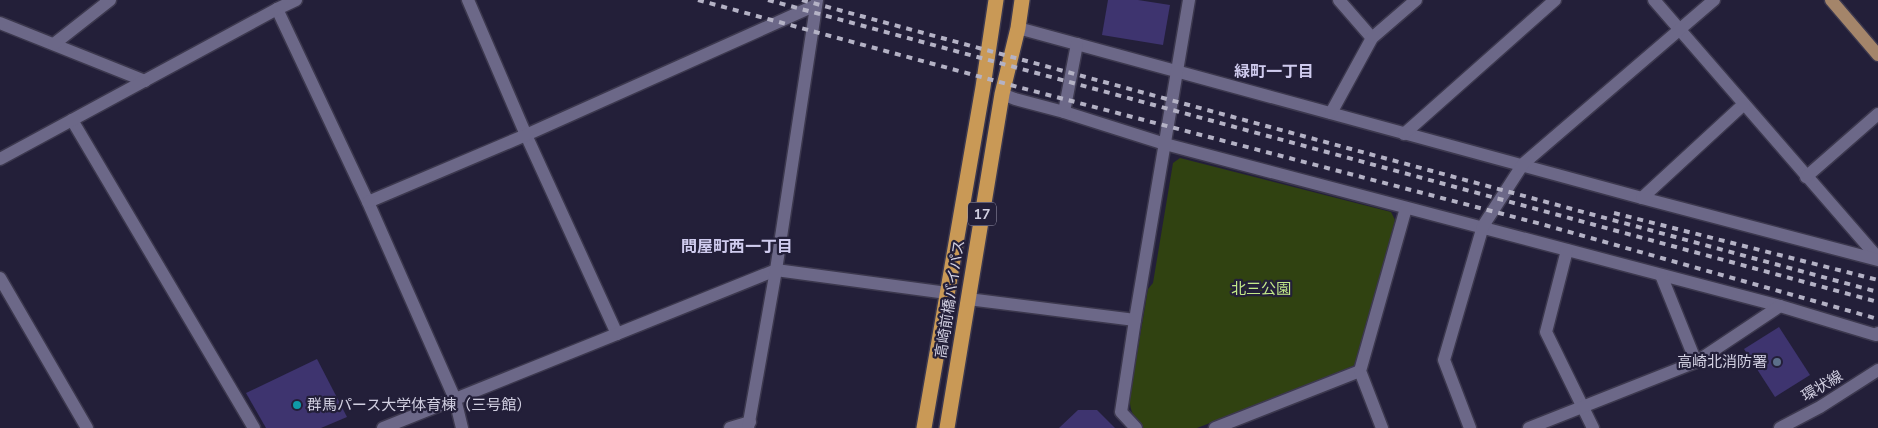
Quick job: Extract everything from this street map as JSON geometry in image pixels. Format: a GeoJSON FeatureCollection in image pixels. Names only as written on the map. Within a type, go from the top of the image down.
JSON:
{"type":"FeatureCollection","features":[{"type":"Feature","properties":{"kind":"highway","name":"高崎前橋バイパス"},"geometry":{"type":"LineString","coordinates":[[924,428],[983,87],[996,0]]}},
{"type":"Feature","properties":{"kind":"highway","name":"高崎前橋バイパス"},"geometry":{"type":"LineString","coordinates":[[947,428],[1002,94],[1018,28],[1022,0]]}},
{"type":"Feature","properties":{"kind":"main road"},"geometry":{"type":"LineString","coordinates":[[1831,0],[1878,55]]}},
{"type":"Feature","properties":{"kind":"street"},"geometry":{"type":"LineString","coordinates":[[54,44],[110,0]]}},
{"type":"Feature","properties":{"kind":"street"},"geometry":{"type":"LineString","coordinates":[[0,159],[296,0]]}},
{"type":"Feature","properties":{"kind":"street"},"geometry":{"type":"LineString","coordinates":[[468,0],[526,135],[617,334]]}},
{"type":"Feature","properties":{"kind":"street"},"geometry":{"type":"LineString","coordinates":[[1136,428],[1121,412],[1176,71],[1190,0]]}},
{"type":"Feature","properties":{"kind":"street"},"geometry":{"type":"LineString","coordinates":[[1339,0],[1372,38]]}},
{"type":"Feature","properties":{"kind":"street"},"geometry":{"type":"LineString","coordinates":[[1331,114],[1372,38],[1416,0]]}},
{"type":"Feature","properties":{"kind":"street"},"geometry":{"type":"LineString","coordinates":[[1404,134],[1555,0]]}},
{"type":"Feature","properties":{"kind":"street"},"geometry":{"type":"LineString","coordinates":[[1654,0],[1878,259]]}},
{"type":"Feature","properties":{"kind":"street"},"geometry":{"type":"LineString","coordinates":[[1470,428],[1444,360],[1482,226],[1522,164],[1714,0]]}},
{"type":"Feature","properties":{"kind":"street"},"geometry":{"type":"LineString","coordinates":[[368,202],[526,135],[816,2]]}},
{"type":"Feature","properties":{"kind":"street"},"geometry":{"type":"LineString","coordinates":[[730,428],[749,425],[776,270],[816,2]]}},
{"type":"Feature","properties":{"kind":"street"},"geometry":{"type":"LineString","coordinates":[[277,9],[368,202],[455,399],[462,428]]}},
{"type":"Feature","properties":{"kind":"street"},"geometry":{"type":"LineString","coordinates":[[0,23],[145,81]]}},
{"type":"Feature","properties":{"kind":"street"},"geometry":{"type":"LineString","coordinates":[[1018,28],[1642,198],[1878,259]]}},
{"type":"Feature","properties":{"kind":"street"},"geometry":{"type":"LineString","coordinates":[[1064,112],[1077,44]]}},
{"type":"Feature","properties":{"kind":"street"},"geometry":{"type":"LineString","coordinates":[[1002,94],[1165,144],[1661,274],[1780,306],[1876,335],[1878,333]]}},
{"type":"Feature","properties":{"kind":"street"},"geometry":{"type":"LineString","coordinates":[[1642,198],[1744,104]]}},
{"type":"Feature","properties":{"kind":"street"},"geometry":{"type":"LineString","coordinates":[[1806,177],[1878,114]]}},
{"type":"Feature","properties":{"kind":"street"},"geometry":{"type":"LineString","coordinates":[[72,120],[254,428]]}},
{"type":"Feature","properties":{"kind":"street"},"geometry":{"type":"LineString","coordinates":[[1382,428],[1360,371],[1406,208]]}},
{"type":"Feature","properties":{"kind":"street"},"geometry":{"type":"LineString","coordinates":[[1568,250],[1546,332],[1593,428]]}},
{"type":"Feature","properties":{"kind":"street"},"geometry":{"type":"LineString","coordinates":[[383,428],[776,270],[947,293]]}},
{"type":"Feature","properties":{"kind":"street"},"geometry":{"type":"LineString","coordinates":[[1661,274],[1696,362]]}},
{"type":"Feature","properties":{"kind":"street"},"geometry":{"type":"LineString","coordinates":[[0,278],[87,428]]}},
{"type":"Feature","properties":{"kind":"street"},"geometry":{"type":"LineString","coordinates":[[968,299],[1135,320]]}},
{"type":"Feature","properties":{"kind":"street"},"geometry":{"type":"LineString","coordinates":[[1529,428],[1696,362],[1780,306]]}},
{"type":"Feature","properties":{"kind":"street","name":"環状線"},"geometry":{"type":"LineString","coordinates":[[1780,428],[1820,407],[1878,370]]}},
{"type":"Feature","properties":{"kind":"street"},"geometry":{"type":"LineString","coordinates":[[1215,428],[1360,371]]}},
{"type":"Feature","properties":{"kind":"green space","name":"北三公園"},"geometry":{"type":"Polygon","coordinates":[[[1180,158],[1391,212],[1395,220],[1358,361],[1352,368],[1197,428],[1143,428],[1132,413],[1130,395],[1148,289],[1153,283],[1173,163],[1180,158]]]}},
{"type":"Feature","properties":{"kind":"building"},"geometry":{"type":"Polygon","coordinates":[[[1108,0],[1138,0],[1170,5],[1163,45],[1102,35],[1108,0]]]}},
{"type":"Feature","properties":{"kind":"building","name":"高崎北消防署"},"geometry":{"type":"Polygon","coordinates":[[[1779,327],[1810,375],[1775,397],[1744,349],[1779,327]]]}},
{"type":"Feature","properties":{"kind":"building","name":"群馬パース大学体育棟（三号館）"},"geometry":{"type":"Polygon","coordinates":[[[317,359],[347,417],[321,428],[266,428],[246,393],[317,359]]]}},
{"type":"Feature","properties":{"kind":"building"},"geometry":{"type":"Polygon","coordinates":[[[1078,410],[1097,410],[1115,428],[1059,428],[1078,410]]]}},
{"type":"Feature","properties":{"kind":"railway"},"geometry":{"type":"LineString","coordinates":[[698,0],[1018,87],[1541,224],[1878,319]]}},
{"type":"Feature","properties":{"kind":"railway"},"geometry":{"type":"LineString","coordinates":[[768,0],[1878,302]]}},
{"type":"Feature","properties":{"kind":"railway"},"geometry":{"type":"LineString","coordinates":[[802,0],[1878,292]]}},
{"type":"Feature","properties":{"kind":"railway"},"geometry":{"type":"LineString","coordinates":[[1614,213],[1878,280]]}},
{"type":"Feature","properties":{"kind":"place","name":"高崎北消防署"},"geometry":{"type":"Point","coordinates":[1777,362]}},
{"type":"Feature","properties":{"kind":"place","name":"群馬パース大学体育棟（三号館）"},"geometry":{"type":"Point","coordinates":[297,405]}},
{"type":"Feature","properties":{"kind":"district","name":"緑町一丁目"},"geometry":{"type":"Point","coordinates":[1274,71]}},
{"type":"Feature","properties":{"kind":"district","name":"問屋町西一丁目"},"geometry":{"type":"Point","coordinates":[737,246]}}]}
